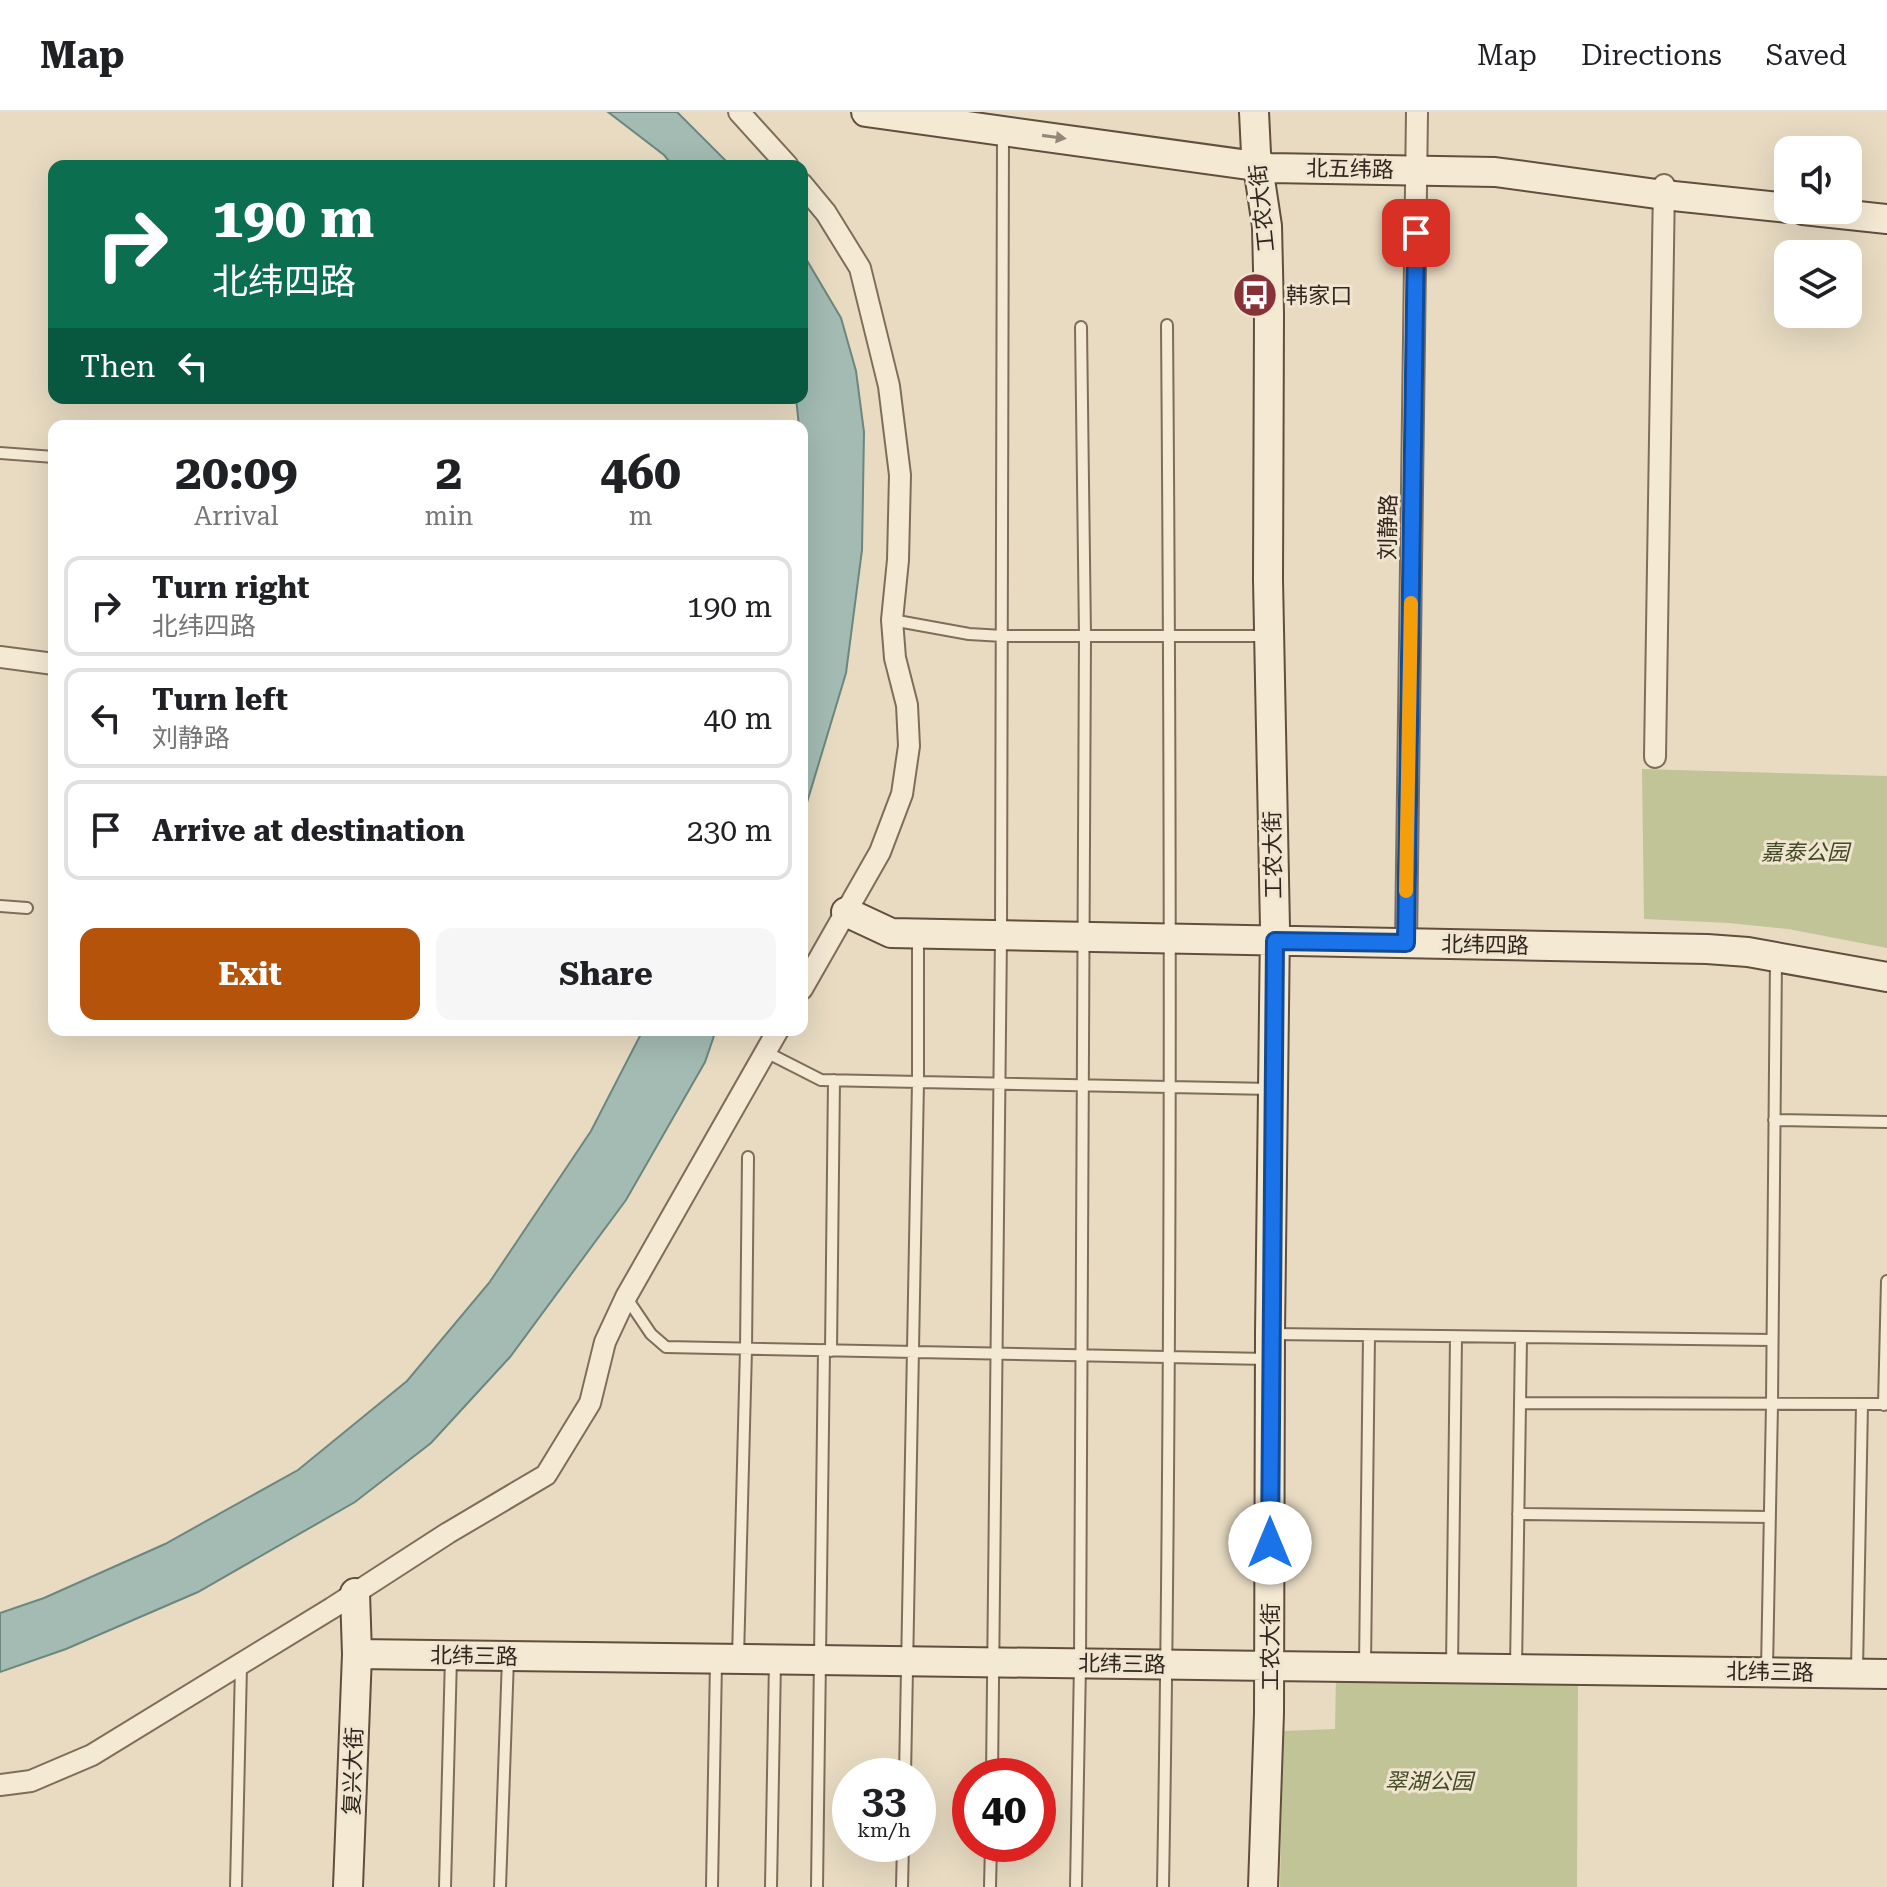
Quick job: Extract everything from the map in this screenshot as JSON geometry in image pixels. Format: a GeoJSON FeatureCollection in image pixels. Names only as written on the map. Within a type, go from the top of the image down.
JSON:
{"type":"FeatureCollection","features":[{"type":"Feature","properties":{"kind":"street"},"geometry":{"type":"LineString","coordinates":[[739,112],[783,160]]}},
{"type":"Feature","properties":{"kind":"street","name":"北五纬路"},"geometry":{"type":"LineString","coordinates":[[866,112],[1263,160],[1507,164],[1774,206]]}},
{"type":"Feature","properties":{"kind":"street","name":"工农大街"},"geometry":{"type":"LineString","coordinates":[[1254,112],[1279,227],[1280,280],[1280,934],[1273,1089],[1270,1665],[1263,1887]]}},
{"type":"Feature","properties":{"kind":"street","name":"刘静路"},"geometry":{"type":"LineString","coordinates":[[1406,937],[1417,112]]}},
{"type":"Feature","properties":{"kind":"street","name":"工农大街"},"geometry":{"type":"LineString","coordinates":[[1263,160],[1269,313],[1268,580],[1280,934]]}},
{"type":"Feature","properties":{"kind":"street"},"geometry":{"type":"LineString","coordinates":[[1655,757],[1664,190]]}},
{"type":"Feature","properties":{"kind":"street","name":"北五纬路"},"geometry":{"type":"LineString","coordinates":[[1664,190],[1774,197]]}},
{"type":"Feature","properties":{"kind":"street"},"geometry":{"type":"LineString","coordinates":[[808,191],[826,213],[860,268],[889,386],[900,475],[898,560],[892,620],[895,658],[907,705],[909,746],[902,794],[880,852],[808,978]]}},
{"type":"Feature","properties":{"kind":"street"},"geometry":{"type":"LineString","coordinates":[[1862,207],[1887,210]]}},
{"type":"Feature","properties":{"kind":"street"},"geometry":{"type":"LineString","coordinates":[[1862,216],[1887,219]]}},
{"type":"Feature","properties":{"kind":"street"},"geometry":{"type":"LineString","coordinates":[[0,657],[48,663]]}},
{"type":"Feature","properties":{"kind":"street","name":"北纬四路"},"geometry":{"type":"LineString","coordinates":[[846,912],[891,933],[918,934],[1170,939],[1280,934],[1406,937],[1705,936],[1887,977]]}},
{"type":"Feature","properties":{"kind":"street","name":"北纬四路"},"geometry":{"type":"LineString","coordinates":[[1776,950],[1887,963]]}},
{"type":"Feature","properties":{"kind":"street"},"geometry":{"type":"LineString","coordinates":[[0,1785],[31,1781],[92,1755],[546,1475],[590,1403],[605,1342],[626,1297],[775,1036]]}},
{"type":"Feature","properties":{"kind":"street","name":"复兴大街"},"geometry":{"type":"LineString","coordinates":[[348,1887],[357,1654],[355,1593]]}},
{"type":"Feature","properties":{"kind":"street","name":"北纬三路"},"geometry":{"type":"LineString","coordinates":[[357,1654],[1887,1674]]}},
{"type":"Feature","properties":{"kind":"lane"},"geometry":{"type":"LineString","coordinates":[[992,1758],[1003,636],[1003,130]]}},
{"type":"Feature","properties":{"kind":"lane"},"geometry":{"type":"LineString","coordinates":[[1163,1887],[1170,939],[1167,325]]}},
{"type":"Feature","properties":{"kind":"lane"},"geometry":{"type":"LineString","coordinates":[[1076,1887],[1085,636],[1081,327]]}},
{"type":"Feature","properties":{"kind":"lane"},"geometry":{"type":"LineString","coordinates":[[0,453],[48,457]]}},
{"type":"Feature","properties":{"kind":"lane"},"geometry":{"type":"LineString","coordinates":[[892,620],[969,634],[1003,636],[1270,636]]}},
{"type":"Feature","properties":{"kind":"lane"},"geometry":{"type":"LineString","coordinates":[[0,906],[27,908]]}},
{"type":"Feature","properties":{"kind":"lane"},"geometry":{"type":"LineString","coordinates":[[905,1758],[918,934]]}},
{"type":"Feature","properties":{"kind":"lane"},"geometry":{"type":"LineString","coordinates":[[1767,1672],[1776,950]]}},
{"type":"Feature","properties":{"kind":"lane"},"geometry":{"type":"LineString","coordinates":[[766,1052],[821,1080],[1273,1089]]}},
{"type":"Feature","properties":{"kind":"lane"},"geometry":{"type":"LineString","coordinates":[[817,1887],[834,1080]]}},
{"type":"Feature","properties":{"kind":"lane"},"geometry":{"type":"LineString","coordinates":[[1774,1120],[1887,1122]]}},
{"type":"Feature","properties":{"kind":"lane"},"geometry":{"type":"LineString","coordinates":[[712,1887],[746,1349],[748,1157]]}},
{"type":"Feature","properties":{"kind":"lane"},"geometry":{"type":"LineString","coordinates":[[1520,1403],[1886,1404],[1887,1281]]}},
{"type":"Feature","properties":{"kind":"lane"},"geometry":{"type":"LineString","coordinates":[[626,1297],[651,1334],[666,1347],[1168,1357],[1369,1336],[1772,1340]]}},
{"type":"Feature","properties":{"kind":"lane"},"geometry":{"type":"LineString","coordinates":[[1365,1667],[1369,1336]]}},
{"type":"Feature","properties":{"kind":"lane"},"geometry":{"type":"LineString","coordinates":[[1452,1668],[1456,1337]]}},
{"type":"Feature","properties":{"kind":"lane"},"geometry":{"type":"LineString","coordinates":[[1516,1669],[1521,1338]]}},
{"type":"Feature","properties":{"kind":"lane"},"geometry":{"type":"LineString","coordinates":[[1857,1673],[1862,1404]]}},
{"type":"Feature","properties":{"kind":"lane"},"geometry":{"type":"LineString","coordinates":[[1518,1514],[1770,1517]]}},
{"type":"Feature","properties":{"kind":"lane"},"geometry":{"type":"LineString","coordinates":[[445,1887],[451,1655]]}},
{"type":"Feature","properties":{"kind":"lane"},"geometry":{"type":"LineString","coordinates":[[500,1887],[508,1656]]}},
{"type":"Feature","properties":{"kind":"lane"},"geometry":{"type":"LineString","coordinates":[[771,1887],[775,1659]]}},
{"type":"Feature","properties":{"kind":"lane"},"geometry":{"type":"LineString","coordinates":[[236,1887],[241,1664]]}},
{"type":"Feature","properties":{"kind":"lane"},"geometry":{"type":"LineString","coordinates":[[902,1887],[903,1862]]}},
{"type":"Feature","properties":{"kind":"lane"},"geometry":{"type":"LineString","coordinates":[[990,1887],[991,1862]]}},
{"type":"Feature","properties":{"kind":"green space","name":"嘉泰公园"},"geometry":{"type":"Polygon","coordinates":[[[1642,769],[1887,776],[1887,948],[1788,929],[1644,919],[1642,769]]]}},
{"type":"Feature","properties":{"kind":"green space","name":"翠湖公园"},"geometry":{"type":"Polygon","coordinates":[[[1336,1676],[1578,1678],[1577,1887],[1280,1887],[1283,1731],[1335,1729],[1336,1676]]]}},
{"type":"Feature","properties":{"kind":"water"},"geometry":{"type":"Polygon","coordinates":[[[608,112],[677,112],[725,160],[668,160],[608,112]]]}},
{"type":"Feature","properties":{"kind":"water"},"geometry":{"type":"Polygon","coordinates":[[[808,262],[841,318],[856,371],[864,432],[862,550],[846,673],[808,799],[808,420],[798,420],[797,404],[808,404],[808,262]]]}},
{"type":"Feature","properties":{"kind":"water"},"geometry":{"type":"Polygon","coordinates":[[[640,1036],[714,1036],[705,1062],[626,1200],[510,1357],[431,1443],[355,1502],[198,1592],[66,1649],[0,1672],[0,1613],[44,1598],[165,1544],[298,1470],[407,1381],[489,1283],[591,1131],[640,1036]]]}},
{"type":"Feature","properties":{"kind":"slow traffic"},"geometry":{"type":"LineString","coordinates":[[1406,891],[1411,603]]}},
{"type":"Feature","properties":{"kind":"place","name":"韩家口"},"geometry":{"type":"Point","coordinates":[1255,295]}},
{"type":"Feature","properties":{"kind":"route"},"geometry":{"type":"LineString","coordinates":[[1270,1543],[1275,941],[1406,943],[1416,233]]}}]}
